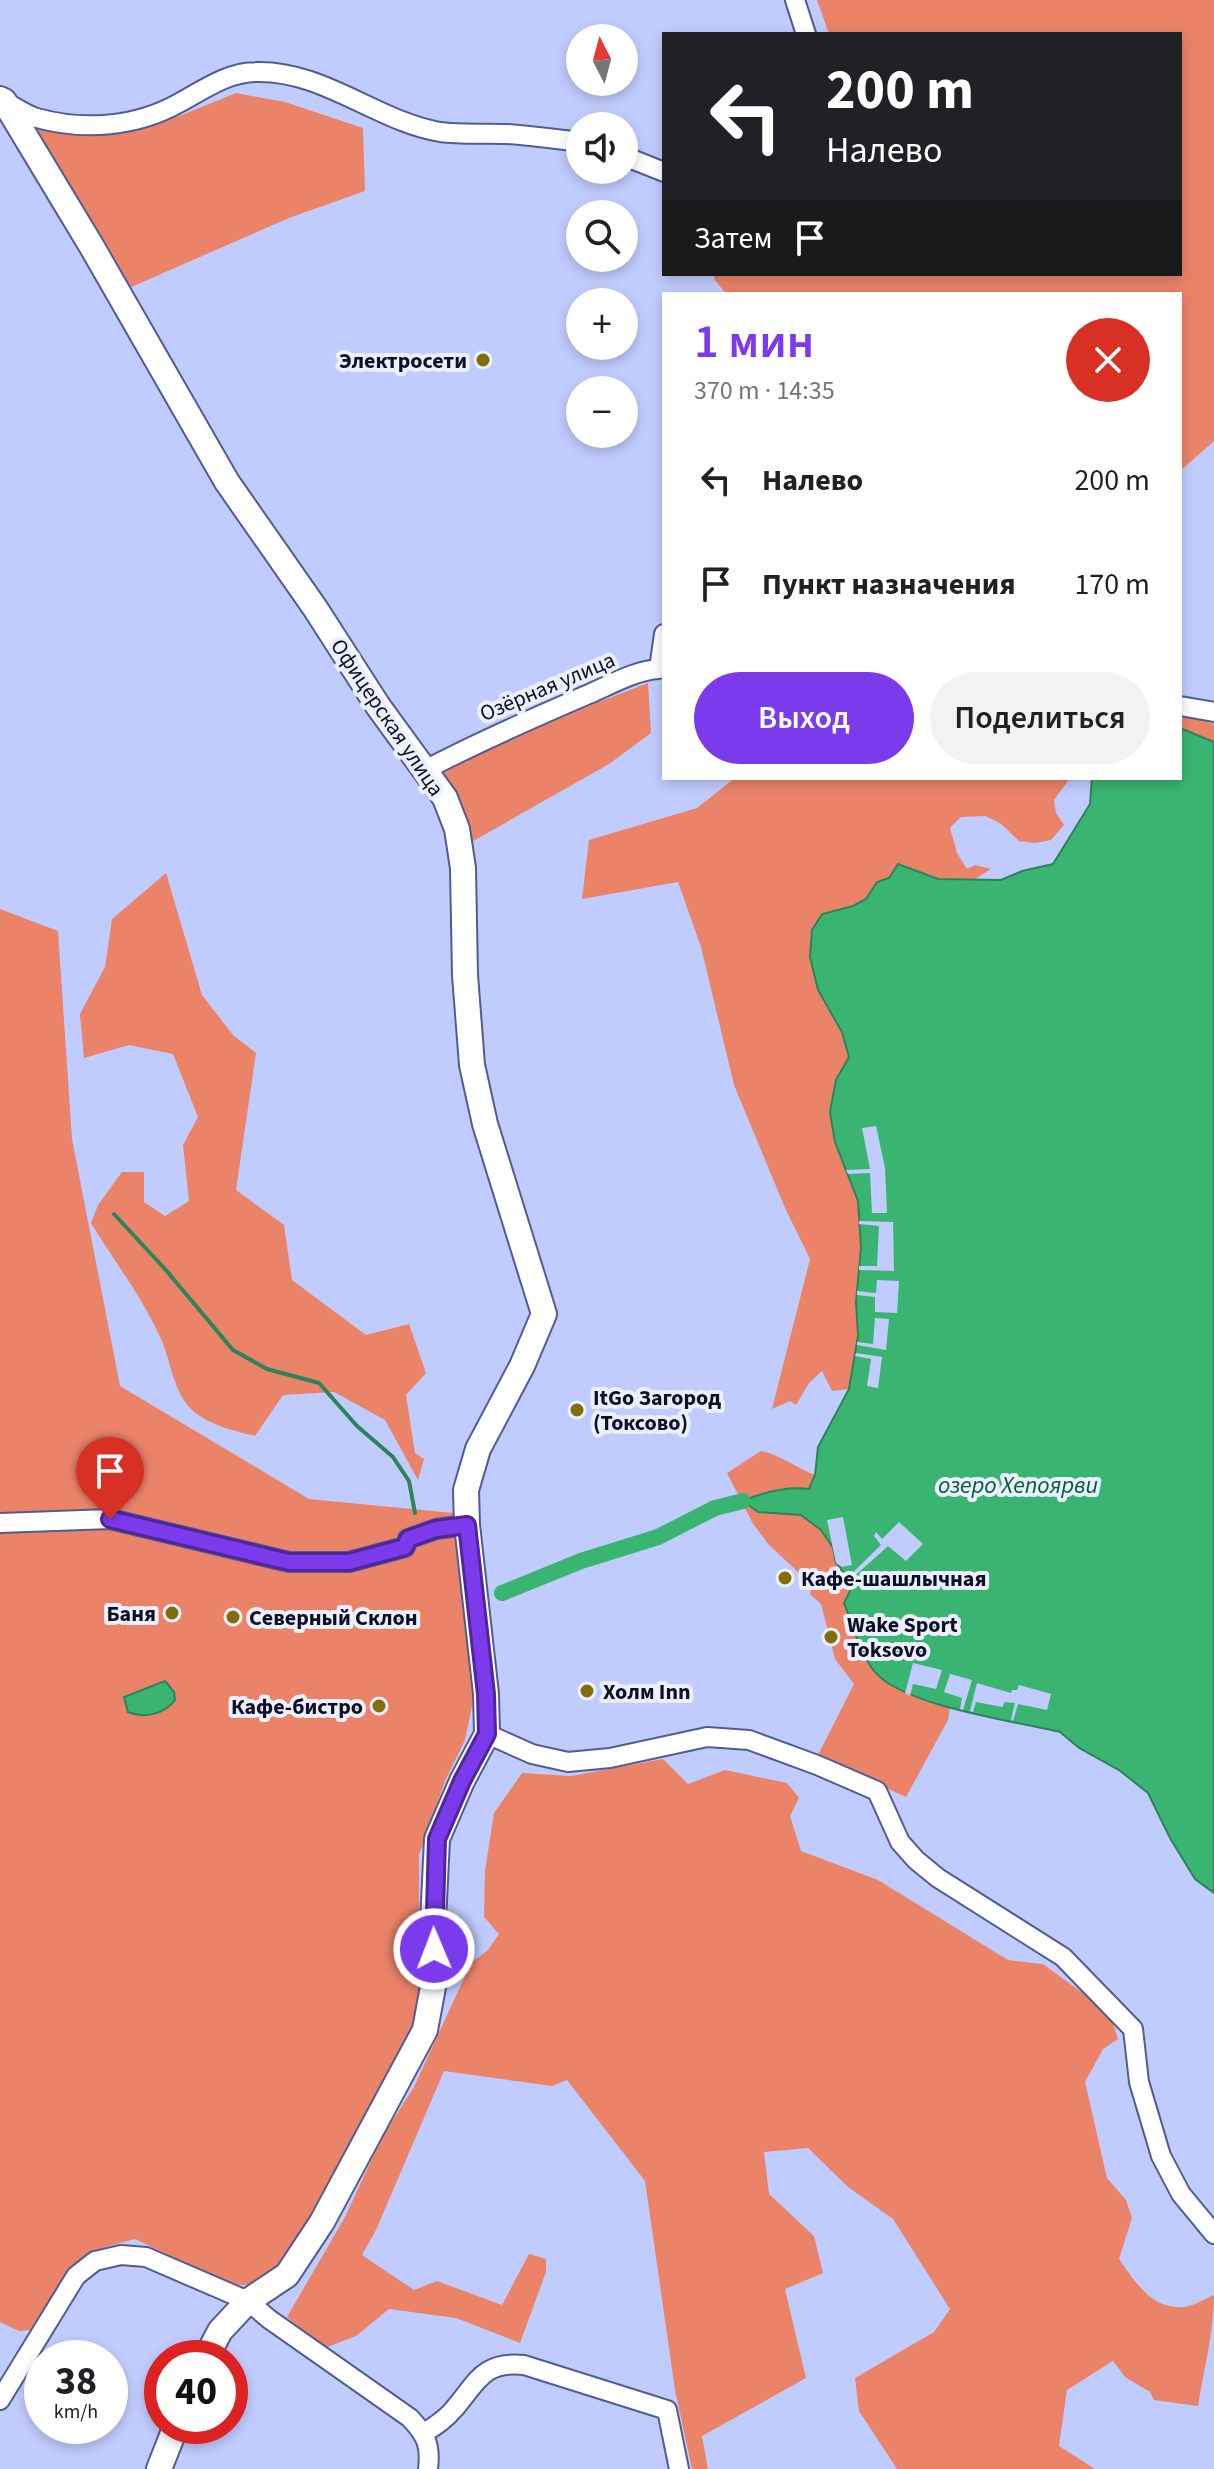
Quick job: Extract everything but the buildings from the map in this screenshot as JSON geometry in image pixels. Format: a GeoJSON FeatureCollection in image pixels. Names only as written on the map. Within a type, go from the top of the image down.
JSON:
{"type":"FeatureCollection","features":[{"type":"Feature","properties":{"kind":"street"},"geometry":{"type":"LineString","coordinates":[[795,0],[805,32]]}},
{"type":"Feature","properties":{"kind":"street"},"geometry":{"type":"LineString","coordinates":[[2,100],[34,118],[105,126],[140,120],[235,74],[272,71],[307,78],[383,114],[440,132],[509,134],[566,140]]}},
{"type":"Feature","properties":{"kind":"street","name":"Офицерская улица"},"geometry":{"type":"LineString","coordinates":[[2,100],[92,247],[227,482],[315,608],[378,706],[445,798],[457,829],[463,868],[465,975],[472,1065],[485,1124],[544,1314],[522,1366],[478,1449],[466,1490],[486,1694],[487,1734]]}},
{"type":"Feature","properties":{"kind":"street"},"geometry":{"type":"LineString","coordinates":[[638,162],[662,171]]}},
{"type":"Feature","properties":{"kind":"street","name":"Озёрная улица"},"geometry":{"type":"LineString","coordinates":[[425,770],[479,742],[577,699],[659,669],[662,648]]}},
{"type":"Feature","properties":{"kind":"street"},"geometry":{"type":"LineString","coordinates":[[1182,706],[1214,712]]}},
{"type":"Feature","properties":{"kind":"street"},"geometry":{"type":"LineString","coordinates":[[0,1523],[110,1519],[289,1562],[320,1563],[349,1562],[405,1547],[408,1539],[436,1529],[468,1532]]}},
{"type":"Feature","properties":{"kind":"street"},"geometry":{"type":"LineString","coordinates":[[215,2340],[248,2301],[287,2275],[322,2222],[425,2030],[435,1976],[433,1922],[437,1839],[487,1734],[532,1754],[568,1762],[610,1758],[707,1737],[749,1740],[877,1791],[900,1842],[916,1860],[938,1878],[1063,1957],[1133,2029],[1139,2082],[1161,2156],[1181,2194],[1214,2234]]}},
{"type":"Feature","properties":{"kind":"street"},"geometry":{"type":"LineString","coordinates":[[0,2400],[76,2276],[95,2261],[121,2255],[146,2257],[248,2301],[410,2418],[424,2433],[430,2449],[428,2469]]}},
{"type":"Feature","properties":{"kind":"street"},"geometry":{"type":"LineString","coordinates":[[424,2433],[453,2411],[477,2378],[492,2368],[508,2363],[524,2365],[667,2410],[679,2469]]}},
{"type":"Feature","properties":{"kind":"street"},"geometry":{"type":"LineString","coordinates":[[159,2469],[169,2444]]}},
{"type":"Feature","properties":{"kind":"shaded area"},"geometry":{"type":"Polygon","coordinates":[[[817,0],[1214,0],[1214,441],[1182,469],[1182,292],[724,292],[714,276],[1182,276],[1182,32],[828,32],[817,0]]]}},
{"type":"Feature","properties":{"kind":"shaded area"},"geometry":{"type":"Polygon","coordinates":[[[236,93],[285,102],[363,128],[365,191],[289,218],[129,288],[33,129],[124,133],[182,115],[236,93]]]}},
{"type":"Feature","properties":{"kind":"shaded area"},"geometry":{"type":"Polygon","coordinates":[[[648,683],[651,733],[609,764],[468,844],[462,806],[443,773],[534,727],[648,683]]]}},
{"type":"Feature","properties":{"kind":"shaded area"},"geometry":{"type":"Polygon","coordinates":[[[1182,714],[1214,724],[1214,742],[1182,729],[1182,714]]]}},
{"type":"Feature","properties":{"kind":"shaded area"},"geometry":{"type":"Polygon","coordinates":[[[732,780],[1069,780],[1054,800],[1056,813],[1064,825],[1051,840],[1035,843],[1019,841],[1000,823],[985,816],[961,817],[950,828],[957,853],[967,869],[975,865],[991,869],[975,879],[938,879],[898,864],[889,878],[877,882],[866,899],[823,914],[818,990],[841,1032],[849,1056],[836,1080],[836,1142],[858,1200],[861,1247],[856,1302],[858,1336],[849,1389],[832,1391],[822,1371],[809,1383],[796,1405],[790,1401],[772,1409],[810,1259],[785,1208],[734,1085],[701,947],[678,882],[582,899],[589,840],[697,808],[732,780]]]}},
{"type":"Feature","properties":{"kind":"shaded area"},"geometry":{"type":"Polygon","coordinates":[[[166,873],[202,995],[233,1035],[256,1053],[236,1190],[284,1225],[292,1280],[366,1335],[409,1324],[426,1373],[406,1395],[415,1453],[424,1459],[418,1480],[385,1420],[334,1392],[283,1395],[255,1436],[217,1425],[191,1409],[174,1379],[154,1324],[91,1223],[98,1205],[122,1172],[144,1172],[144,1202],[165,1216],[189,1201],[183,1145],[198,1117],[173,1054],[129,1045],[84,1058],[80,1014],[105,967],[112,919],[166,873]]]}},
{"type":"Feature","properties":{"kind":"shaded area","name":"Северный Склон"},"geometry":{"type":"Polygon","coordinates":[[[0,909],[58,931],[72,1139],[120,1386],[309,1499],[453,1513],[462,1561],[472,1672],[472,1706],[465,1740],[445,1781],[419,1855],[419,1991],[416,2021],[317,2210],[275,2271],[253,2285],[231,2285],[135,2239],[91,2251],[30,2330],[19,2331],[0,2322],[0,909]]]}},
{"type":"Feature","properties":{"kind":"shaded area"},"geometry":{"type":"Polygon","coordinates":[[[761,1451],[815,1475],[809,1489],[758,1512],[801,1515],[821,1530],[833,1548],[836,1562],[851,1589],[844,1603],[870,1661],[879,1673],[906,1692],[950,1707],[948,1720],[906,1797],[817,1757],[854,1684],[835,1659],[821,1604],[810,1594],[812,1585],[768,1544],[752,1522],[727,1473],[761,1451]]]}},
{"type":"Feature","properties":{"kind":"shaded area"},"geometry":{"type":"Polygon","coordinates":[[[663,1759],[688,1784],[725,1770],[787,1783],[799,1798],[790,1816],[801,1851],[878,1880],[1008,1960],[1043,1964],[1110,2013],[1118,2039],[1103,2049],[1085,2082],[1107,2178],[1126,2200],[1132,2218],[1119,2259],[1146,2293],[1163,2304],[1184,2307],[1214,2295],[1211,2336],[1198,2406],[1154,2400],[1150,2392],[1125,2377],[1113,2361],[1067,2390],[1059,2446],[1095,2469],[897,2469],[859,2411],[855,2378],[934,2332],[950,2309],[893,2219],[848,2187],[808,2148],[764,2152],[769,2194],[814,2236],[823,2273],[785,2289],[806,2378],[702,2436],[708,2469],[692,2469],[675,2390],[645,2181],[567,2080],[552,2086],[444,2071],[376,2230],[362,2255],[414,2290],[437,2281],[502,2305],[529,2254],[546,2259],[546,2272],[520,2343],[456,2318],[389,2309],[356,2336],[325,2348],[287,2317],[345,2217],[382,2137],[414,2087],[471,1963],[488,1950],[499,1934],[484,1917],[485,1871],[494,1813],[522,1773],[571,1776],[663,1759]]]}},
{"type":"Feature","properties":{"kind":"water","name":"озеро Хепоярви"},"geometry":{"type":"Polygon","coordinates":[[[1182,729],[1214,742],[1214,1893],[1195,1879],[1148,1793],[1119,1770],[1079,1748],[1060,1732],[933,1703],[888,1683],[874,1671],[860,1647],[844,1603],[851,1589],[836,1563],[833,1548],[821,1530],[801,1515],[758,1512],[743,1501],[775,1490],[809,1489],[815,1475],[818,1447],[849,1389],[858,1336],[856,1302],[861,1247],[858,1201],[835,1142],[830,1112],[836,1080],[849,1057],[842,1032],[818,990],[810,957],[812,930],[822,914],[853,906],[866,899],[877,882],[889,878],[898,864],[938,879],[1001,880],[1022,871],[1053,864],[1090,804],[1092,780],[1182,780],[1182,729]]]}},
{"type":"Feature","properties":{"kind":"water"},"geometry":{"type":"Polygon","coordinates":[[[165,1681],[174,1692],[175,1700],[171,1705],[147,1715],[128,1712],[124,1697],[165,1681]]]}},
{"type":"Feature","properties":{"kind":"pier"},"geometry":{"type":"Polygon","coordinates":[[[876,1126],[885,1168],[887,1213],[872,1213],[870,1173],[848,1174],[846,1170],[870,1169],[862,1128],[876,1126]]]}},
{"type":"Feature","properties":{"kind":"pier"},"geometry":{"type":"Polygon","coordinates":[[[859,1221],[893,1222],[894,1271],[859,1270],[859,1266],[877,1266],[879,1226],[859,1224],[859,1221]]]}},
{"type":"Feature","properties":{"kind":"pier"},"geometry":{"type":"Polygon","coordinates":[[[877,1280],[899,1281],[897,1313],[875,1312],[875,1297],[857,1295],[857,1291],[876,1293],[877,1280]]]}},
{"type":"Feature","properties":{"kind":"pier"},"geometry":{"type":"Polygon","coordinates":[[[875,1318],[889,1319],[886,1350],[857,1345],[857,1342],[873,1344],[875,1318]]]}},
{"type":"Feature","properties":{"kind":"pier"},"geometry":{"type":"Polygon","coordinates":[[[856,1353],[882,1357],[878,1388],[867,1386],[871,1359],[855,1356],[856,1353]]]}},
{"type":"Feature","properties":{"kind":"pier"},"geometry":{"type":"Polygon","coordinates":[[[843,1517],[852,1565],[842,1567],[836,1563],[827,1520],[843,1517]]]}},
{"type":"Feature","properties":{"kind":"pier"},"geometry":{"type":"Polygon","coordinates":[[[899,1522],[923,1544],[906,1561],[888,1546],[847,1583],[845,1580],[881,1545],[874,1536],[876,1532],[882,1539],[899,1522]]]}},
{"type":"Feature","properties":{"kind":"pier"},"geometry":{"type":"Polygon","coordinates":[[[913,1663],[942,1670],[936,1689],[913,1684],[910,1696],[905,1693],[913,1663]]]}},
{"type":"Feature","properties":{"kind":"pier"},"geometry":{"type":"Polygon","coordinates":[[[950,1674],[972,1680],[963,1710],[960,1709],[962,1698],[944,1692],[950,1674]]]}},
{"type":"Feature","properties":{"kind":"pier"},"geometry":{"type":"Polygon","coordinates":[[[977,1683],[1011,1693],[1019,1685],[1051,1694],[1047,1710],[1018,1704],[1013,1721],[1015,1703],[1005,1702],[1002,1707],[976,1702],[973,1712],[970,1711],[977,1683]]]}},
{"type":"Feature","properties":{"kind":"waterway"},"geometry":{"type":"LineString","coordinates":[[114,1214],[233,1350],[267,1369],[319,1383],[357,1426],[393,1457],[409,1481],[415,1513]]}},
{"type":"Feature","properties":{"kind":"waterway"},"geometry":{"type":"LineString","coordinates":[[502,1593],[581,1561],[658,1537],[715,1508],[743,1501]]}},
{"type":"Feature","properties":{"kind":"place","name":"Электросети"},"geometry":{"type":"Point","coordinates":[483,360]}},
{"type":"Feature","properties":{"kind":"place","name":"ItGo Загород (Токсово)"},"geometry":{"type":"Point","coordinates":[577,1410]}},
{"type":"Feature","properties":{"kind":"place","name":"Кафе-шашлычная"},"geometry":{"type":"Point","coordinates":[785,1578]}},
{"type":"Feature","properties":{"kind":"place","name":"Баня"},"geometry":{"type":"Point","coordinates":[172,1613]}},
{"type":"Feature","properties":{"kind":"place","name":"Северный Склон"},"geometry":{"type":"Point","coordinates":[233,1617]}},
{"type":"Feature","properties":{"kind":"place","name":"Wake Sport Toksovo"},"geometry":{"type":"Point","coordinates":[831,1637]}},
{"type":"Feature","properties":{"kind":"place","name":"Холм Inn"},"geometry":{"type":"Point","coordinates":[587,1691]}},
{"type":"Feature","properties":{"kind":"place","name":"Кафе-бистро"},"geometry":{"type":"Point","coordinates":[379,1706]}},
{"type":"Feature","properties":{"kind":"route"},"geometry":{"type":"LineString","coordinates":[[110,1519],[289,1562],[320,1563],[349,1562],[405,1547],[408,1539],[436,1529],[467,1525],[486,1694],[487,1734],[437,1839],[434,1949]]}}]}
